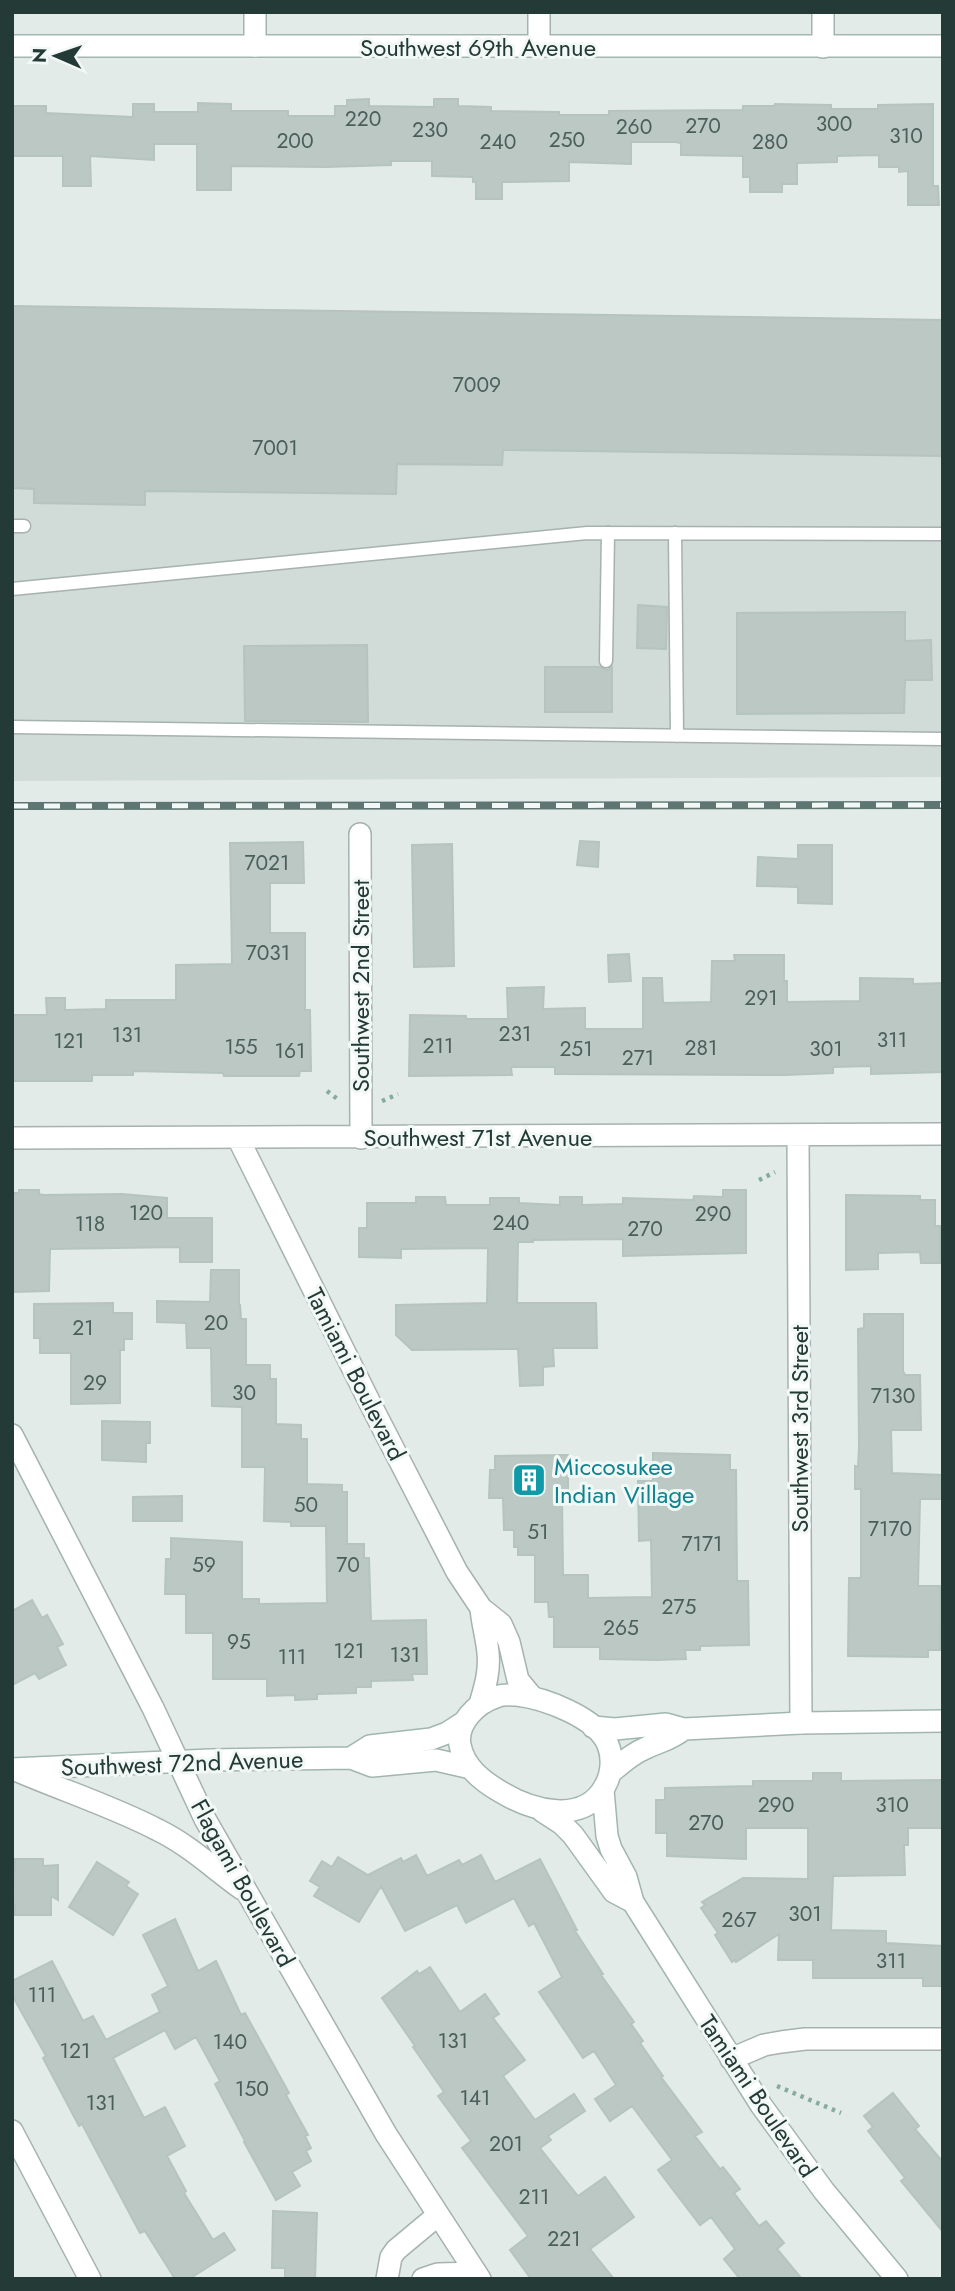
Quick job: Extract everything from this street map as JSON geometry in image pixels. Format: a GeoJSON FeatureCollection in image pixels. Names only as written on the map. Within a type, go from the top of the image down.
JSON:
{"type":"FeatureCollection","features":[{"type":"Feature","properties":{"kind":"street"},"geometry":{"type":"LineString","coordinates":[[255,12],[256,46]]}},
{"type":"Feature","properties":{"kind":"street"},"geometry":{"type":"LineString","coordinates":[[539,12],[539,47]]}},
{"type":"Feature","properties":{"kind":"street"},"geometry":{"type":"LineString","coordinates":[[823,12],[824,47]]}},
{"type":"Feature","properties":{"kind":"street","name":"Southwest 69th Avenue"},"geometry":{"type":"LineString","coordinates":[[12,46],[943,46]]}},
{"type":"Feature","properties":{"kind":"street","name":"Southwest 2nd Street"},"geometry":{"type":"LineString","coordinates":[[360,834],[361,1138]]}},
{"type":"Feature","properties":{"kind":"street","name":"Southwest 71st Avenue"},"geometry":{"type":"LineString","coordinates":[[12,1138],[943,1134]]}},
{"type":"Feature","properties":{"kind":"street","name":"Southwest 3rd Street"},"geometry":{"type":"LineString","coordinates":[[798,1136],[801,1723]]}},
{"type":"Feature","properties":{"kind":"street","name":"Tamiami Boulevard"},"geometry":{"type":"LineString","coordinates":[[238,1138],[457,1572],[481,1608],[502,1624],[518,1680],[532,1697]]}},
{"type":"Feature","properties":{"kind":"street","name":"Flagami Boulevard"},"geometry":{"type":"LineString","coordinates":[[12,1435],[147,1696],[205,1819],[386,2134],[478,2276]]}},
{"type":"Feature","properties":{"kind":"street","name":"Tamiami Boulevard"},"geometry":{"type":"LineString","coordinates":[[480,1704],[488,1666],[488,1646],[483,1631],[481,1608]]}},
{"type":"Feature","properties":{"kind":"street"},"geometry":{"type":"LineString","coordinates":[[607,1781],[611,1759],[608,1745],[593,1727],[556,1705],[532,1697],[498,1696],[480,1704],[464,1722],[461,1747],[471,1768],[503,1794],[559,1812],[589,1805],[627,1758],[670,1739],[684,1729]]}},
{"type":"Feature","properties":{"kind":"street"},"geometry":{"type":"LineString","coordinates":[[593,1727],[615,1729],[666,1724],[684,1729],[801,1723],[943,1721]]}},
{"type":"Feature","properties":{"kind":"street","name":"Southwest 72nd Avenue"},"geometry":{"type":"LineString","coordinates":[[351,1758],[370,1746],[431,1739],[464,1722]]}},
{"type":"Feature","properties":{"kind":"street","name":"Southwest 72nd Avenue"},"geometry":{"type":"LineString","coordinates":[[13,1769],[351,1758],[372,1766],[436,1760],[471,1768]]}},
{"type":"Feature","properties":{"kind":"street"},"geometry":{"type":"LineString","coordinates":[[13,1769],[158,1830],[184,1845],[247,1892]]}},
{"type":"Feature","properties":{"kind":"street","name":"Tamiami Boulevard"},"geometry":{"type":"LineString","coordinates":[[607,1781],[607,1836],[626,1877],[633,1902],[761,2105],[824,2191],[897,2279]]}},
{"type":"Feature","properties":{"kind":"street","name":"Tamiami Boulevard"},"geometry":{"type":"LineString","coordinates":[[537,1807],[573,1835],[614,1892],[633,1902]]}},
{"type":"Feature","properties":{"kind":"street"},"geometry":{"type":"LineString","coordinates":[[730,2059],[764,2045],[805,2039],[943,2039]]}},
{"type":"Feature","properties":{"kind":"street"},"geometry":{"type":"LineString","coordinates":[[12,2131],[90,2279]]}},
{"type":"Feature","properties":{"kind":"street"},"geometry":{"type":"LineString","coordinates":[[387,2279],[391,2257],[396,2250],[438,2215]]}},
{"type":"Feature","properties":{"kind":"street"},"geometry":{"type":"LineString","coordinates":[[423,2279],[438,2274],[478,2276]]}},
{"type":"Feature","properties":{"kind":"lane"},"geometry":{"type":"LineString","coordinates":[[12,589],[587,533],[943,534]]}},
{"type":"Feature","properties":{"kind":"lane"},"geometry":{"type":"LineString","coordinates":[[606,662],[608,533]]}},
{"type":"Feature","properties":{"kind":"lane"},"geometry":{"type":"LineString","coordinates":[[675,533],[677,736]]}},
{"type":"Feature","properties":{"kind":"lane"},"geometry":{"type":"LineString","coordinates":[[12,727],[943,739]]}},
{"type":"Feature","properties":{"kind":"path"},"geometry":{"type":"LineString","coordinates":[[327,1091],[341,1102]]}},
{"type":"Feature","properties":{"kind":"path"},"geometry":{"type":"LineString","coordinates":[[381,1101],[398,1094]]}},
{"type":"Feature","properties":{"kind":"path"},"geometry":{"type":"LineString","coordinates":[[759,1180],[775,1172]]}},
{"type":"Feature","properties":{"kind":"path"},"geometry":{"type":"LineString","coordinates":[[777,2086],[842,2113]]}},
{"type":"Feature","properties":{"kind":"shaded area"},"geometry":{"type":"Polygon","coordinates":[[[12,308],[943,321],[943,777],[12,781],[12,308]]]}},
{"type":"Feature","properties":{"kind":"building"},"geometry":{"type":"Polygon","coordinates":[[[369,99],[369,106],[434,107],[434,99],[458,99],[458,106],[491,107],[491,111],[559,112],[559,115],[609,115],[609,111],[743,110],[743,106],[775,104],[831,105],[831,109],[878,109],[878,105],[933,104],[933,186],[938,186],[939,205],[908,205],[908,171],[899,172],[899,167],[879,167],[879,155],[837,156],[837,162],[797,163],[797,184],[782,184],[782,192],[750,192],[750,177],[743,177],[743,156],[681,155],[681,143],[675,142],[631,142],[631,164],[569,162],[569,181],[502,182],[502,199],[476,199],[476,182],[473,182],[473,177],[432,176],[432,161],[391,161],[391,165],[326,167],[231,166],[231,190],[197,190],[197,144],[154,144],[154,160],[90,156],[91,186],[63,186],[63,156],[12,156],[12,106],[46,106],[46,113],[133,117],[133,104],[154,104],[154,112],[198,112],[198,103],[231,104],[231,111],[288,111],[288,116],[335,116],[335,106],[347,106],[347,100],[369,99]]]}},
{"type":"Feature","properties":{"kind":"building"},"geometry":{"type":"Polygon","coordinates":[[[12,306],[943,320],[943,456],[503,450],[502,465],[397,464],[396,494],[145,491],[145,505],[34,503],[34,489],[12,488],[12,306]]]}},
{"type":"Feature","properties":{"kind":"building"},"geometry":{"type":"Polygon","coordinates":[[[638,605],[667,607],[666,649],[637,648],[638,605]]]}},
{"type":"Feature","properties":{"kind":"building"},"geometry":{"type":"Polygon","coordinates":[[[905,612],[905,641],[931,640],[932,680],[905,680],[904,713],[737,714],[737,613],[905,612]]]}},
{"type":"Feature","properties":{"kind":"building"},"geometry":{"type":"Polygon","coordinates":[[[367,645],[368,722],[245,721],[244,646],[367,645]]]}},
{"type":"Feature","properties":{"kind":"building"},"geometry":{"type":"Polygon","coordinates":[[[545,667],[600,667],[607,670],[612,667],[612,712],[545,712],[545,667]]]}},
{"type":"Feature","properties":{"kind":"building"},"geometry":{"type":"Polygon","coordinates":[[[580,841],[599,842],[598,867],[577,865],[580,841]]]}},
{"type":"Feature","properties":{"kind":"building"},"geometry":{"type":"Polygon","coordinates":[[[303,842],[304,883],[270,883],[270,933],[305,933],[305,1010],[310,1010],[311,1071],[300,1071],[299,1076],[224,1076],[223,1073],[133,1071],[133,1075],[92,1075],[92,1081],[12,1081],[12,1015],[47,1015],[46,998],[65,998],[65,1010],[106,1009],[106,1000],[176,1000],[176,965],[232,964],[230,843],[303,842]]]}},
{"type":"Feature","properties":{"kind":"building"},"geometry":{"type":"Polygon","coordinates":[[[452,844],[454,966],[414,967],[412,845],[452,844]]]}},
{"type":"Feature","properties":{"kind":"building"},"geometry":{"type":"Polygon","coordinates":[[[798,845],[832,845],[832,904],[798,903],[798,887],[757,886],[758,857],[798,859],[798,845]]]}},
{"type":"Feature","properties":{"kind":"building"},"geometry":{"type":"Polygon","coordinates":[[[629,954],[631,981],[609,982],[608,955],[629,954]]]}},
{"type":"Feature","properties":{"kind":"building"},"geometry":{"type":"Polygon","coordinates":[[[734,955],[784,955],[787,1002],[860,1001],[860,978],[913,979],[913,984],[943,983],[943,1072],[871,1074],[871,1066],[833,1067],[833,1073],[785,1075],[555,1074],[555,1067],[511,1067],[512,1075],[409,1076],[410,1015],[508,1019],[507,988],[544,987],[543,1009],[585,1008],[585,1029],[643,1029],[643,978],[662,978],[663,1003],[711,1002],[712,961],[735,961],[734,955]]]}},
{"type":"Feature","properties":{"kind":"building"},"geometry":{"type":"Polygon","coordinates":[[[19,1190],[39,1190],[39,1194],[43,1195],[122,1194],[167,1198],[167,1218],[212,1218],[212,1262],[180,1262],[180,1247],[50,1249],[49,1291],[12,1292],[12,1193],[19,1193],[19,1190]]]}},
{"type":"Feature","properties":{"kind":"building"},"geometry":{"type":"Polygon","coordinates":[[[723,1190],[746,1190],[746,1253],[623,1256],[623,1239],[518,1242],[517,1303],[596,1303],[597,1348],[553,1348],[554,1366],[543,1367],[543,1385],[520,1386],[518,1349],[412,1350],[396,1335],[396,1305],[487,1303],[488,1248],[401,1249],[401,1258],[359,1257],[359,1228],[367,1228],[367,1203],[416,1203],[416,1197],[445,1197],[446,1205],[490,1205],[490,1198],[519,1198],[519,1203],[560,1205],[560,1197],[582,1197],[582,1205],[623,1204],[623,1198],[693,1200],[694,1196],[723,1197],[723,1190]]]}},
{"type":"Feature","properties":{"kind":"building"},"geometry":{"type":"Polygon","coordinates":[[[846,1195],[920,1196],[920,1200],[935,1200],[935,1226],[940,1226],[940,1263],[921,1263],[920,1252],[878,1253],[878,1269],[846,1270],[846,1195]]]}},
{"type":"Feature","properties":{"kind":"building"},"geometry":{"type":"Polygon","coordinates":[[[211,1270],[239,1270],[241,1319],[246,1319],[246,1365],[270,1365],[270,1379],[276,1379],[276,1424],[301,1425],[301,1439],[307,1439],[307,1484],[342,1485],[342,1492],[347,1492],[347,1544],[364,1544],[364,1558],[369,1558],[371,1621],[426,1620],[427,1674],[412,1674],[413,1680],[371,1681],[371,1687],[356,1687],[356,1693],[317,1694],[317,1699],[295,1700],[295,1695],[267,1696],[267,1679],[213,1679],[213,1633],[186,1633],[186,1594],[165,1594],[166,1559],[171,1559],[171,1538],[242,1542],[242,1599],[259,1599],[259,1604],[327,1603],[326,1526],[291,1526],[291,1522],[264,1521],[265,1467],[242,1467],[242,1407],[212,1406],[211,1348],[187,1348],[186,1323],[157,1322],[157,1301],[210,1302],[211,1270]]]}},
{"type":"Feature","properties":{"kind":"building"},"geometry":{"type":"Polygon","coordinates":[[[113,1303],[113,1313],[132,1313],[132,1339],[124,1339],[124,1350],[120,1350],[120,1403],[71,1404],[71,1353],[40,1353],[40,1338],[34,1338],[34,1304],[113,1303]]]}},
{"type":"Feature","properties":{"kind":"building"},"geometry":{"type":"Polygon","coordinates":[[[864,1314],[903,1314],[903,1371],[905,1375],[920,1375],[921,1430],[891,1430],[892,1473],[943,1475],[943,1499],[920,1499],[918,1586],[941,1586],[940,1650],[928,1650],[928,1657],[848,1656],[849,1578],[861,1578],[861,1489],[855,1489],[855,1466],[858,1467],[859,1447],[858,1329],[864,1328],[864,1314]]]}},
{"type":"Feature","properties":{"kind":"building"},"geometry":{"type":"Polygon","coordinates":[[[102,1421],[150,1422],[146,1462],[102,1460],[102,1421]]]}},
{"type":"Feature","properties":{"kind":"building"},"geometry":{"type":"Polygon","coordinates":[[[653,1453],[730,1455],[730,1470],[736,1470],[737,1581],[748,1581],[749,1645],[700,1646],[700,1650],[685,1650],[686,1659],[657,1660],[600,1659],[600,1647],[554,1647],[554,1617],[549,1617],[548,1602],[535,1602],[535,1555],[518,1555],[518,1547],[514,1547],[514,1530],[504,1530],[503,1498],[489,1498],[490,1470],[495,1470],[495,1456],[568,1455],[568,1498],[562,1498],[563,1575],[588,1575],[588,1598],[652,1597],[651,1540],[639,1541],[638,1481],[653,1481],[653,1453]]]}},
{"type":"Feature","properties":{"kind":"building"},"geometry":{"type":"Polygon","coordinates":[[[182,1496],[182,1521],[133,1521],[133,1497],[182,1496]]]}},
{"type":"Feature","properties":{"kind":"building"},"geometry":{"type":"Polygon","coordinates":[[[32,1600],[42,1618],[47,1615],[63,1644],[57,1647],[66,1665],[39,1679],[35,1673],[12,1685],[12,1611],[32,1600]]]}},
{"type":"Feature","properties":{"kind":"building"},"geometry":{"type":"Polygon","coordinates":[[[813,1773],[841,1773],[841,1781],[943,1780],[943,1828],[908,1828],[908,1845],[904,1845],[905,1875],[833,1876],[831,1930],[886,1931],[886,1943],[943,1946],[943,1986],[923,1986],[923,1978],[813,1978],[813,1960],[778,1960],[779,1934],[732,1962],[715,1935],[718,1933],[701,1908],[705,1905],[702,1902],[743,1878],[808,1879],[808,1828],[746,1828],[746,1859],[667,1856],[667,1833],[656,1833],[656,1800],[665,1800],[665,1788],[753,1786],[753,1781],[813,1781],[813,1773]]]}},
{"type":"Feature","properties":{"kind":"building"},"geometry":{"type":"Polygon","coordinates":[[[416,1855],[427,1876],[459,1860],[462,1865],[481,1855],[495,1882],[540,1859],[577,1930],[575,1931],[603,1974],[601,1975],[634,2022],[631,2024],[643,2041],[640,2043],[663,2076],[661,2077],[702,2132],[695,2136],[720,2169],[723,2167],[740,2189],[734,2193],[759,2226],[766,2221],[784,2243],[777,2249],[802,2279],[740,2279],[724,2259],[735,2249],[711,2217],[700,2225],[658,2170],[672,2160],[632,2106],[610,2121],[595,2099],[616,2085],[594,2051],[583,2058],[539,1992],[562,1977],[534,1923],[529,1926],[514,1898],[466,1923],[457,1905],[405,1931],[381,1886],[359,1922],[314,1896],[320,1887],[310,1881],[322,1861],[332,1867],[338,1857],[368,1875],[401,1858],[403,1862],[416,1855]]]}},
{"type":"Feature","properties":{"kind":"building"},"geometry":{"type":"Polygon","coordinates":[[[15,1859],[43,1859],[43,1866],[58,1865],[58,1900],[51,1896],[51,1915],[15,1915],[15,1904],[12,1904],[15,1859]]]}},
{"type":"Feature","properties":{"kind":"building"},"geometry":{"type":"Polygon","coordinates":[[[97,1862],[129,1882],[126,1886],[138,1894],[113,1935],[69,1907],[97,1862]]]}},
{"type":"Feature","properties":{"kind":"building"},"geometry":{"type":"Polygon","coordinates":[[[175,1919],[198,1971],[216,1961],[241,2015],[245,2013],[289,2093],[286,2095],[308,2135],[305,2136],[311,2148],[306,2151],[311,2161],[292,2172],[300,2186],[276,2200],[215,2084],[220,2081],[196,2037],[175,2049],[165,2030],[113,2058],[144,2118],[165,2107],[185,2146],[167,2156],[186,2191],[184,2193],[213,2240],[224,2233],[235,2250],[189,2279],[175,2279],[145,2231],[140,2233],[82,2124],[79,2126],[43,2058],[46,2056],[12,1995],[12,1981],[52,1961],[83,2021],[93,2016],[106,2040],[160,2012],[152,1995],[168,1986],[143,1935],[175,1919]]]}},
{"type":"Feature","properties":{"kind":"building"},"geometry":{"type":"Polygon","coordinates":[[[430,1967],[460,2012],[485,1994],[499,2014],[493,2018],[525,2060],[503,2076],[535,2120],[574,2094],[585,2111],[548,2136],[551,2140],[540,2148],[578,2196],[605,2177],[634,2217],[590,2249],[614,2279],[531,2279],[510,2250],[528,2236],[462,2148],[471,2141],[438,2096],[444,2092],[382,1998],[417,1971],[419,1974],[430,1967]]]}},
{"type":"Feature","properties":{"kind":"building"},"geometry":{"type":"Polygon","coordinates":[[[893,2093],[919,2126],[915,2129],[943,2162],[943,2232],[901,2181],[905,2178],[868,2131],[873,2127],[864,2116],[893,2093]]]}},
{"type":"Feature","properties":{"kind":"building"},"geometry":{"type":"Polygon","coordinates":[[[273,2211],[317,2213],[315,2279],[285,2279],[285,2268],[272,2268],[273,2211]]]}},
{"type":"Feature","properties":{"kind":"railway"},"geometry":{"type":"LineString","coordinates":[[12,806],[943,805]]}},
{"type":"Feature","properties":{"kind":"place","name":"Miccosukee Indian Village"},"geometry":{"type":"Point","coordinates":[529,1480]}}]}
